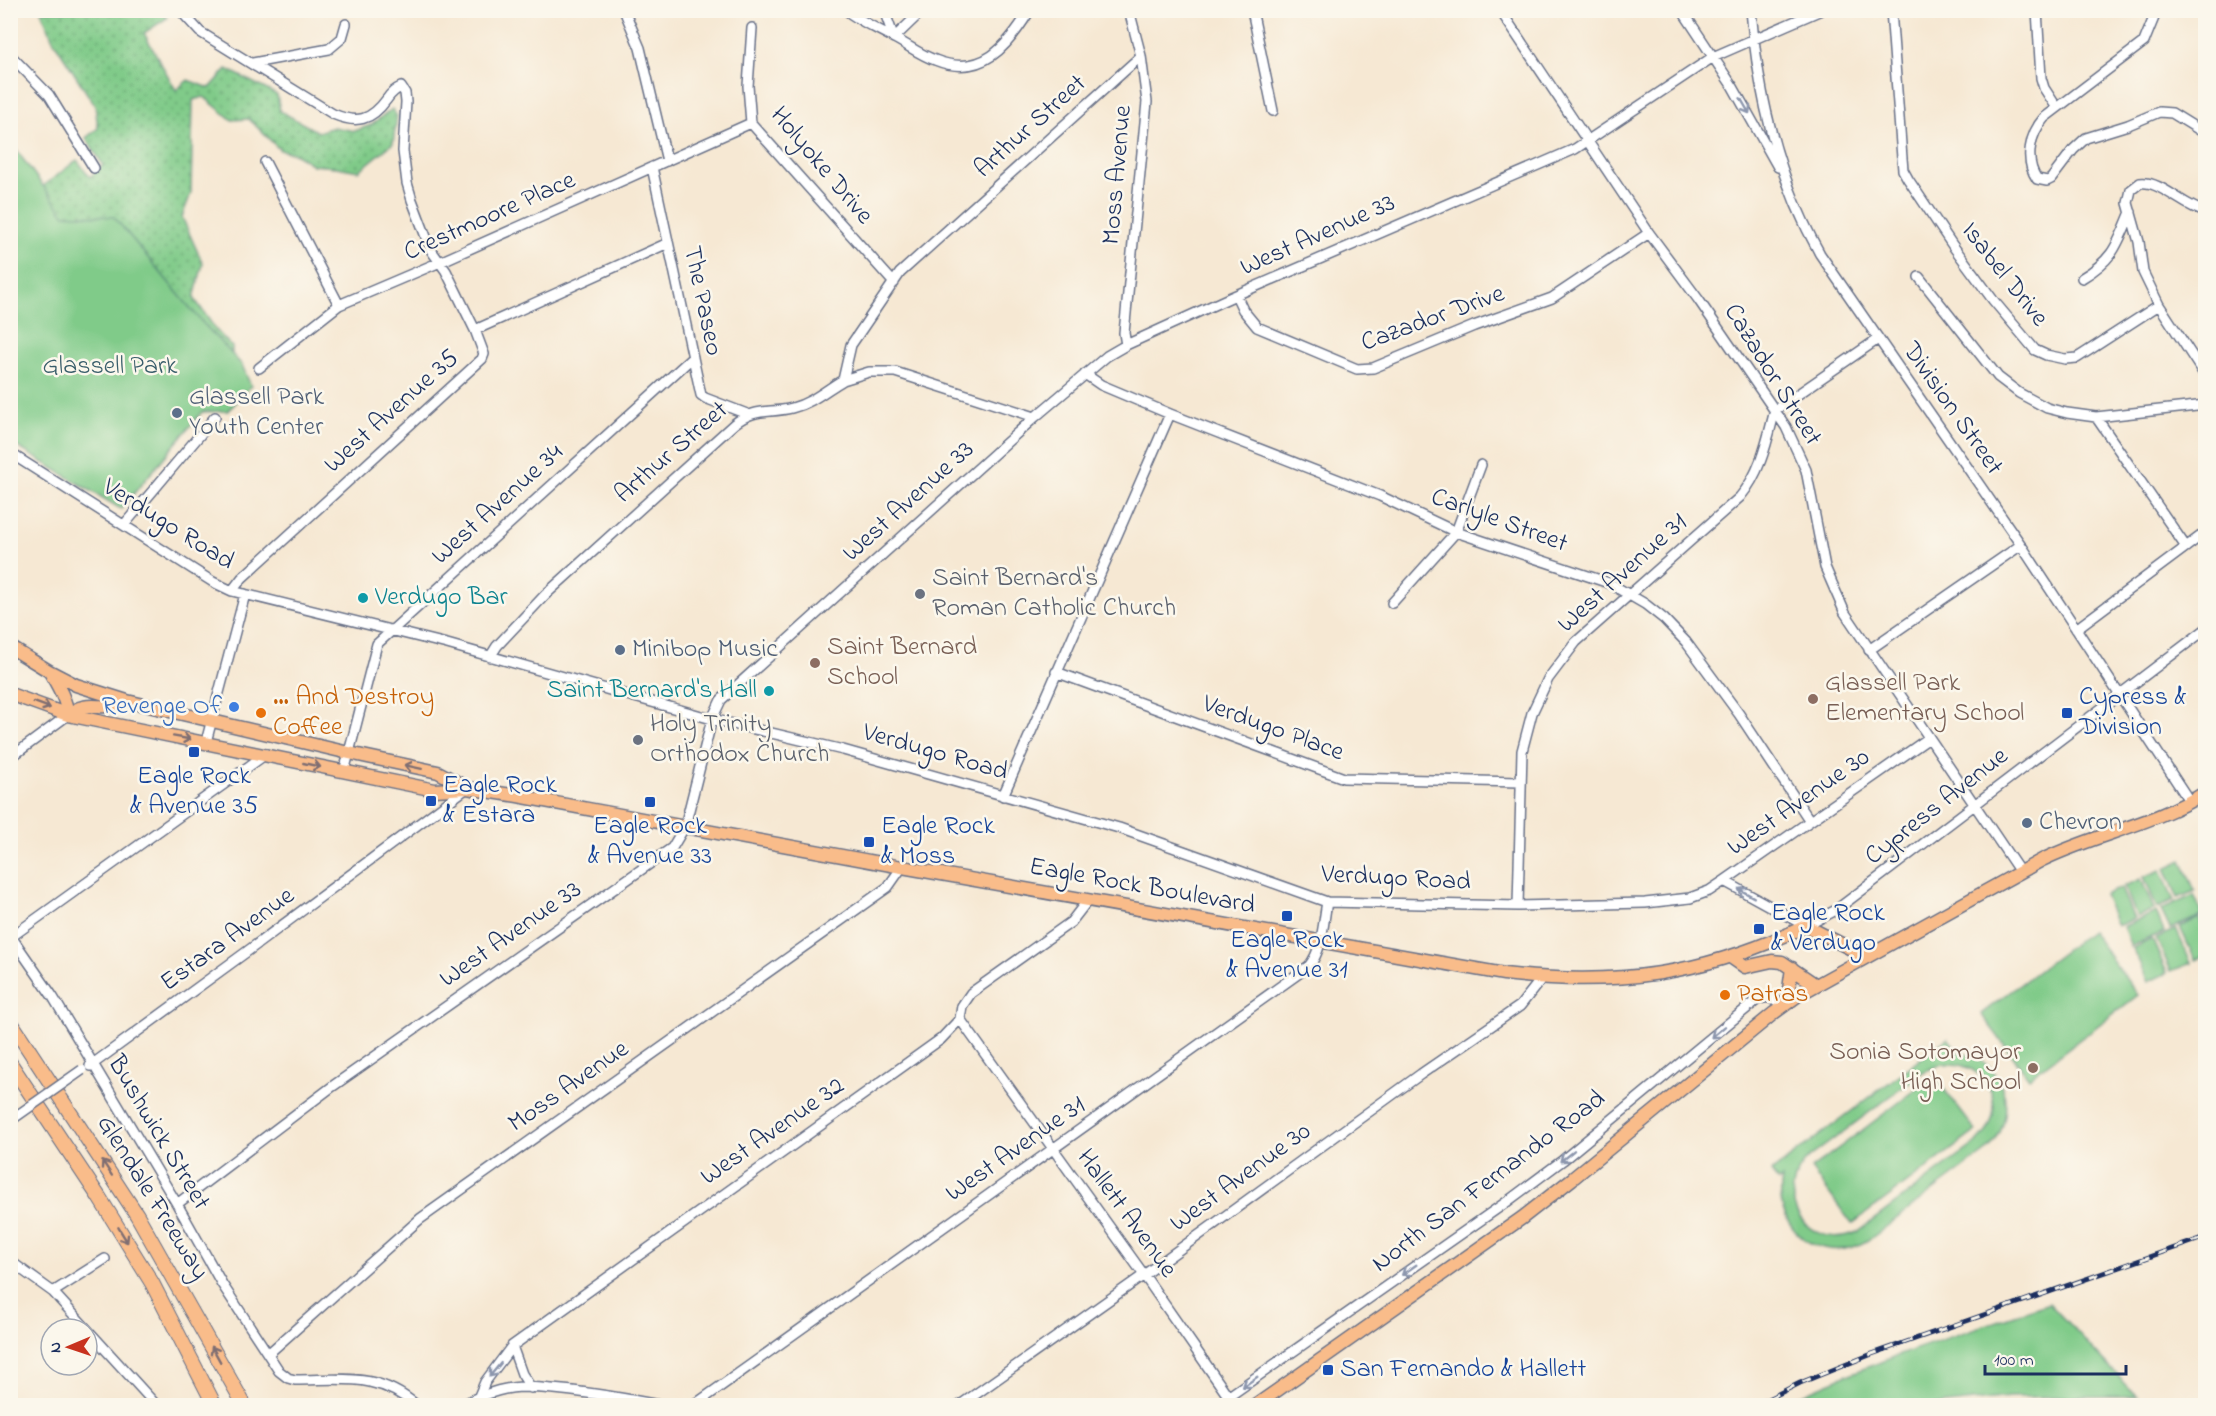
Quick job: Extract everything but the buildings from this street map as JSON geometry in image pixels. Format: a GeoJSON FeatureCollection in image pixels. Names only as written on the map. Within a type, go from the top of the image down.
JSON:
{"type":"FeatureCollection","features":[{"type":"Feature","properties":{"kind":"highway","name":"Glendale Freeway"},"geometry":{"type":"LineString","coordinates":[[10,1021],[137,1215],[245,1406]]}},
{"type":"Feature","properties":{"kind":"highway","name":"Glendale Freeway"},"geometry":{"type":"LineString","coordinates":[[10,1063],[99,1197],[152,1283],[215,1406]]}},
{"type":"Feature","properties":{"kind":"main road","name":"Eagle Rock Boulevard"},"geometry":{"type":"LineString","coordinates":[[10,646],[49,671],[91,691],[211,722],[438,772],[467,788]]}},
{"type":"Feature","properties":{"kind":"main road"},"geometry":{"type":"LineString","coordinates":[[49,671],[67,705],[68,715],[82,706],[108,708],[127,701]]}},
{"type":"Feature","properties":{"kind":"main road","name":"Eagle Rock Boulevard"},"geometry":{"type":"LineString","coordinates":[[10,694],[68,715],[435,790],[467,788],[1320,942],[1542,978],[1589,980],[1672,972],[1732,958],[1776,941],[1806,926]]}},
{"type":"Feature","properties":{"kind":"main road","name":"North San Fernando Road"},"geometry":{"type":"LineString","coordinates":[[1255,1406],[1556,1192],[1785,1005],[1816,985],[2020,873],[2082,842],[2190,802],[2205,792]]}},
{"type":"Feature","properties":{"kind":"main road"},"geometry":{"type":"LineString","coordinates":[[1806,926],[1867,957]]}},
{"type":"Feature","properties":{"kind":"main road"},"geometry":{"type":"LineString","coordinates":[[1732,958],[1745,967],[1777,961],[1792,968],[1816,985]]}},
{"type":"Feature","properties":{"kind":"main road"},"geometry":{"type":"LineString","coordinates":[[1785,1005],[1792,968]]}},
{"type":"Feature","properties":{"kind":"street"},"geometry":{"type":"LineString","coordinates":[[180,10],[200,32],[333,114],[345,118],[365,118],[374,114],[395,89],[401,87],[405,93],[406,102],[403,151],[407,183],[431,250],[440,262],[475,330]]}},
{"type":"Feature","properties":{"kind":"street"},"geometry":{"type":"LineString","coordinates":[[624,10],[640,48],[667,161]]}},
{"type":"Feature","properties":{"kind":"street"},"geometry":{"type":"LineString","coordinates":[[846,10],[935,61],[948,64],[973,63],[990,57],[1006,46],[1030,10]]}},
{"type":"Feature","properties":{"kind":"street"},"geometry":{"type":"LineString","coordinates":[[884,10],[894,38]]}},
{"type":"Feature","properties":{"kind":"street"},"geometry":{"type":"LineString","coordinates":[[894,38],[923,10]]}},
{"type":"Feature","properties":{"kind":"street","name":"Moss Avenue"},"geometry":{"type":"LineString","coordinates":[[1126,345],[1124,333],[1147,102],[1141,56],[1129,10]]}},
{"type":"Feature","properties":{"kind":"street"},"geometry":{"type":"LineString","coordinates":[[1252,10],[1274,111]]}},
{"type":"Feature","properties":{"kind":"street","name":"Cazador Street"},"geometry":{"type":"LineString","coordinates":[[1500,10],[1649,233],[1698,299],[1793,439],[1806,470],[1818,538],[1830,583],[1845,613],[2020,873]]}},
{"type":"Feature","properties":{"kind":"street"},"geometry":{"type":"LineString","coordinates":[[1682,10],[1733,87],[1786,182]]}},
{"type":"Feature","properties":{"kind":"street","name":"Division Street"},"geometry":{"type":"LineString","coordinates":[[1751,10],[1753,39],[1771,129],[1786,182],[1820,254],[2021,545],[2190,802]]}},
{"type":"Feature","properties":{"kind":"street","name":"West Avenue 33"},"geometry":{"type":"LineString","coordinates":[[177,1204],[333,1086],[672,848],[685,826],[712,719],[722,700],[1035,417],[1107,356],[1126,345],[1236,295],[1588,142],[1713,57],[1821,10]]}},
{"type":"Feature","properties":{"kind":"street","name":"Isabel Drive"},"geometry":{"type":"LineString","coordinates":[[1891,10],[1903,170],[1953,246],[1993,300],[2035,350],[2065,359],[2077,358],[2159,305]]}},
{"type":"Feature","properties":{"kind":"street"},"geometry":{"type":"LineString","coordinates":[[2037,10],[2041,78],[2044,88],[2057,108]]}},
{"type":"Feature","properties":{"kind":"street"},"geometry":{"type":"LineString","coordinates":[[2157,10],[2144,42],[2044,118],[2033,134],[2030,153],[2035,175],[2037,179],[2047,182],[2086,138],[2128,125],[2159,112],[2172,112],[2205,134]]}},
{"type":"Feature","properties":{"kind":"street"},"geometry":{"type":"LineString","coordinates":[[253,63],[329,49],[342,38],[346,24]]}},
{"type":"Feature","properties":{"kind":"street","name":"Holyoke Drive"},"geometry":{"type":"LineString","coordinates":[[752,28],[748,86],[751,123],[894,283]]}},
{"type":"Feature","properties":{"kind":"street"},"geometry":{"type":"LineString","coordinates":[[10,55],[49,95],[94,168]]}},
{"type":"Feature","properties":{"kind":"street","name":"Arthur Street"},"geometry":{"type":"LineString","coordinates":[[490,657],[497,646],[544,596],[734,424],[747,414],[793,408],[817,398],[843,380],[851,345],[900,273],[1141,56]]}},
{"type":"Feature","properties":{"kind":"street","name":"Crestmoore Place"},"geometry":{"type":"LineString","coordinates":[[259,369],[339,305],[751,123]]}},
{"type":"Feature","properties":{"kind":"street"},"geometry":{"type":"LineString","coordinates":[[265,162],[339,305]]}},
{"type":"Feature","properties":{"kind":"street","name":"The Paseo"},"geometry":{"type":"LineString","coordinates":[[652,167],[701,395],[747,414]]}},
{"type":"Feature","properties":{"kind":"street"},"geometry":{"type":"LineString","coordinates":[[2205,212],[2186,205],[2152,183],[2146,182],[2140,183],[2131,190],[2128,203],[2139,242],[2143,272],[2159,305],[2205,377]]}},
{"type":"Feature","properties":{"kind":"street"},"geometry":{"type":"LineString","coordinates":[[2082,278],[2099,268],[2116,248],[2131,212]]}},
{"type":"Feature","properties":{"kind":"street","name":"Cazador Drive"},"geometry":{"type":"LineString","coordinates":[[1236,295],[1243,310],[1257,327],[1357,369],[1366,370],[1474,326],[1552,298],[1649,233]]}},
{"type":"Feature","properties":{"kind":"street","name":"West Avenue 35"},"geometry":{"type":"LineString","coordinates":[[232,591],[242,578],[482,359],[483,348],[475,330],[668,243]]}},
{"type":"Feature","properties":{"kind":"street"},"geometry":{"type":"LineString","coordinates":[[1919,277],[1998,377],[2012,388],[2047,408],[2096,417],[2205,405]]}},
{"type":"Feature","properties":{"kind":"street"},"geometry":{"type":"LineString","coordinates":[[1775,410],[1878,339]]}},
{"type":"Feature","properties":{"kind":"street","name":"West Avenue 34"},"geometry":{"type":"LineString","coordinates":[[344,772],[377,644],[693,357]]}},
{"type":"Feature","properties":{"kind":"street"},"geometry":{"type":"LineString","coordinates":[[843,380],[869,372],[895,372],[1035,417]]}},
{"type":"Feature","properties":{"kind":"street","name":"Carlyle Street"},"geometry":{"type":"LineString","coordinates":[[1085,374],[1101,384],[1170,414],[1380,496],[1456,532],[1609,583],[1631,595],[1664,619],[1686,642],[1739,714],[1810,821]]}},
{"type":"Feature","properties":{"kind":"street","name":"West Avenue 31"},"geometry":{"type":"LineString","coordinates":[[1518,906],[1522,751],[1538,697],[1548,679],[1576,642],[1746,490],[1760,464],[1775,410]]}},
{"type":"Feature","properties":{"kind":"street"},"geometry":{"type":"LineString","coordinates":[[1003,796],[1170,414]]}},
{"type":"Feature","properties":{"kind":"street"},"geometry":{"type":"LineString","coordinates":[[124,525],[215,417]]}},
{"type":"Feature","properties":{"kind":"street"},"geometry":{"type":"LineString","coordinates":[[2096,417],[2186,547]]}},
{"type":"Feature","properties":{"kind":"street","name":"Verdugo Road"},"geometry":{"type":"LineString","coordinates":[[10,453],[213,582],[232,591],[447,644],[712,719],[843,750],[1119,828],[1327,902],[1583,906],[1674,901],[1709,891],[1724,881]]}},
{"type":"Feature","properties":{"kind":"street"},"geometry":{"type":"LineString","coordinates":[[1392,603],[1456,532],[1481,465]]}},
{"type":"Feature","properties":{"kind":"street"},"geometry":{"type":"LineString","coordinates":[[2076,629],[2205,532]]}},
{"type":"Feature","properties":{"kind":"street"},"geometry":{"type":"LineString","coordinates":[[1869,650],[2021,545]]}},
{"type":"Feature","properties":{"kind":"street"},"geometry":{"type":"LineString","coordinates":[[206,742],[245,594]]}},
{"type":"Feature","properties":{"kind":"street","name":"Cypress Avenue"},"geometry":{"type":"LineString","coordinates":[[1806,926],[1836,910],[2205,629]]}},
{"type":"Feature","properties":{"kind":"street","name":"Verdugo Place"},"geometry":{"type":"LineString","coordinates":[[1056,672],[1344,778],[1520,782]]}},
{"type":"Feature","properties":{"kind":"street"},"geometry":{"type":"LineString","coordinates":[[10,758],[68,715]]}},
{"type":"Feature","properties":{"kind":"street","name":"West Avenue 30"},"geometry":{"type":"LineString","coordinates":[[1724,881],[1929,738]]}},
{"type":"Feature","properties":{"kind":"street"},"geometry":{"type":"LineString","coordinates":[[11,936],[266,754]]}},
{"type":"Feature","properties":{"kind":"street","name":"Estara Avenue"},"geometry":{"type":"LineString","coordinates":[[11,1121],[93,1064],[467,788]]}},
{"type":"Feature","properties":{"kind":"street","name":"Moss Avenue"},"geometry":{"type":"LineString","coordinates":[[268,1354],[420,1219],[888,886],[902,867]]}},
{"type":"Feature","properties":{"kind":"street"},"geometry":{"type":"LineString","coordinates":[[1724,881],[1806,926]]}},
{"type":"Feature","properties":{"kind":"street","name":"West Avenue 32"},"geometry":{"type":"LineString","coordinates":[[479,1396],[485,1382],[512,1346],[941,1039],[960,1019],[962,1006],[971,993],[1071,922],[1088,900]]}},
{"type":"Feature","properties":{"kind":"street","name":"West Avenue 31"},"geometry":{"type":"LineString","coordinates":[[693,1406],[1309,966],[1320,942],[1327,902]]}},
{"type":"Feature","properties":{"kind":"street","name":"Bushwick Street"},"geometry":{"type":"LineString","coordinates":[[11,936],[53,997],[177,1204],[222,1284],[279,1371],[295,1380],[375,1382],[400,1391],[417,1406]]}},
{"type":"Feature","properties":{"kind":"street","name":"West Avenue 30"},"geometry":{"type":"LineString","coordinates":[[959,1406],[1412,1081],[1521,1006],[1542,978]]}},
{"type":"Feature","properties":{"kind":"street","name":"North San Fernando Road"},"geometry":{"type":"LineString","coordinates":[[1215,1406],[1563,1160],[1758,999],[1769,997],[1785,1005]]}},
{"type":"Feature","properties":{"kind":"street","name":"Hallett Avenue"},"geometry":{"type":"LineString","coordinates":[[960,1019],[1235,1406]]}},
{"type":"Feature","properties":{"kind":"street"},"geometry":{"type":"LineString","coordinates":[[52,1292],[105,1259]]}},
{"type":"Feature","properties":{"kind":"street"},"geometry":{"type":"LineString","coordinates":[[10,1261],[52,1292],[157,1406]]}},
{"type":"Feature","properties":{"kind":"street"},"geometry":{"type":"LineString","coordinates":[[512,1346],[522,1374],[531,1388]]}},
{"type":"Feature","properties":{"kind":"street"},"geometry":{"type":"LineString","coordinates":[[461,1406],[479,1396],[522,1387],[621,1398],[664,1406]]}},
{"type":"Feature","properties":{"kind":"green space"},"geometry":{"type":"Polygon","coordinates":[[[41,11],[163,11],[167,18],[144,33],[176,90],[188,80],[210,88],[227,69],[277,95],[280,111],[318,132],[334,127],[355,131],[371,125],[392,109],[397,116],[393,143],[359,171],[313,165],[294,153],[280,150],[249,119],[232,120],[204,97],[193,100],[191,193],[182,217],[203,264],[194,298],[216,330],[232,347],[233,372],[29,197],[77,160],[90,177],[103,165],[86,138],[98,128],[95,106],[53,40],[41,11]]]}},
{"type":"Feature","properties":{"kind":"green space","name":"Glassell Park"},"geometry":{"type":"Polygon","coordinates":[[[11,143],[64,214],[114,217],[201,321],[242,365],[251,386],[228,411],[202,412],[121,509],[11,443],[11,143]]]}},
{"type":"Feature","properties":{"kind":"green space"},"geometry":{"type":"Polygon","coordinates":[[[2182,860],[2195,891],[2178,898],[2165,868],[2182,860]]]}},
{"type":"Feature","properties":{"kind":"green space"},"geometry":{"type":"Polygon","coordinates":[[[2161,870],[2174,901],[2157,908],[2144,877],[2161,870]]]}},
{"type":"Feature","properties":{"kind":"green space"},"geometry":{"type":"Polygon","coordinates":[[[2141,879],[2154,909],[2137,917],[2124,886],[2141,879]]]}},
{"type":"Feature","properties":{"kind":"green space"},"geometry":{"type":"Polygon","coordinates":[[[2121,888],[2134,919],[2117,926],[2104,895],[2121,888]]]}},
{"type":"Feature","properties":{"kind":"green space"},"geometry":{"type":"Polygon","coordinates":[[[2194,895],[2203,915],[2170,929],[2161,910],[2194,895]]]}},
{"type":"Feature","properties":{"kind":"green space"},"geometry":{"type":"Polygon","coordinates":[[[2156,912],[2164,932],[2131,946],[2123,927],[2156,912]]]}},
{"type":"Feature","properties":{"kind":"green space"},"geometry":{"type":"Polygon","coordinates":[[[2199,918],[2205,932],[2205,956],[2195,960],[2180,927],[2199,918]]]}},
{"type":"Feature","properties":{"kind":"green space"},"geometry":{"type":"Polygon","coordinates":[[[2176,929],[2191,963],[2171,971],[2156,938],[2176,929]]]}},
{"type":"Feature","properties":{"kind":"green space"},"geometry":{"type":"Polygon","coordinates":[[[2091,931],[2138,995],[2029,1078],[1981,1014],[2091,931]]]}},
{"type":"Feature","properties":{"kind":"green space"},"geometry":{"type":"Polygon","coordinates":[[[2152,939],[2167,973],[2148,982],[2133,948],[2152,939]]]}},
{"type":"Feature","properties":{"kind":"green space"},"geometry":{"type":"Polygon","coordinates":[[[1948,1038],[1955,1047],[1952,1051],[1971,1055],[1985,1064],[1996,1076],[2003,1091],[2006,1107],[2003,1123],[1996,1139],[1984,1153],[1877,1234],[1853,1247],[1824,1248],[1810,1243],[1798,1234],[1785,1215],[1781,1194],[1782,1179],[1778,1181],[1771,1172],[1948,1038]],[[1942,1064],[1923,1072],[1810,1157],[1798,1171],[1793,1187],[1794,1202],[1799,1216],[1809,1227],[1823,1235],[1839,1237],[1857,1232],[1976,1143],[1987,1130],[1992,1117],[1993,1103],[1990,1090],[1983,1079],[1972,1070],[1958,1065],[1942,1064]]]}},
{"type":"Feature","properties":{"kind":"green space"},"geometry":{"type":"Polygon","coordinates":[[[1934,1076],[1976,1131],[1852,1224],[1811,1169],[1934,1076]]]}},
{"type":"Feature","properties":{"kind":"green space"},"geometry":{"type":"Polygon","coordinates":[[[2049,1303],[2137,1396],[2010,1397],[1929,1406],[1779,1405],[1879,1363],[2049,1303]]]}},
{"type":"Feature","properties":{"kind":"railway"},"geometry":{"type":"LineString","coordinates":[[1754,1406],[1800,1383],[1872,1354],[2206,1237]]}},
{"type":"Feature","properties":{"kind":"place","name":"Glassell Park Youth Center"},"geometry":{"type":"Point","coordinates":[177,413]}},
{"type":"Feature","properties":{"kind":"place","name":"Saint Bernard's Roman Catholic Church"},"geometry":{"type":"Point","coordinates":[920,594]}},
{"type":"Feature","properties":{"kind":"place","name":"Verdugo Bar"},"geometry":{"type":"Point","coordinates":[363,598]}},
{"type":"Feature","properties":{"kind":"place","name":"Minibop Music"},"geometry":{"type":"Point","coordinates":[620,650]}},
{"type":"Feature","properties":{"kind":"place","name":"Saint Bernard School"},"geometry":{"type":"Point","coordinates":[815,663]}},
{"type":"Feature","properties":{"kind":"place","name":"Saint Bernard's Hall"},"geometry":{"type":"Point","coordinates":[769,691]}},
{"type":"Feature","properties":{"kind":"place","name":"Glassell Park Elementary School"},"geometry":{"type":"Point","coordinates":[1813,699]}},
{"type":"Feature","properties":{"kind":"place","name":"Revenge Of"},"geometry":{"type":"Point","coordinates":[234,707]}},
{"type":"Feature","properties":{"kind":"place","name":"… And Destroy Coffee"},"geometry":{"type":"Point","coordinates":[261,713]}},
{"type":"Feature","properties":{"kind":"place","name":"Cypress & Division"},"geometry":{"type":"Point","coordinates":[2067,713]}},
{"type":"Feature","properties":{"kind":"place","name":"Holy Trinity Orthodox Church"},"geometry":{"type":"Point","coordinates":[638,740]}},
{"type":"Feature","properties":{"kind":"place","name":"Eagle Rock & Avenue 35"},"geometry":{"type":"Point","coordinates":[194,752]}},
{"type":"Feature","properties":{"kind":"place","name":"Eagle Rock & Estara"},"geometry":{"type":"Point","coordinates":[431,801]}},
{"type":"Feature","properties":{"kind":"place","name":"Eagle Rock & Avenue 33"},"geometry":{"type":"Point","coordinates":[650,802]}},
{"type":"Feature","properties":{"kind":"place","name":"Chevron"},"geometry":{"type":"Point","coordinates":[2027,823]}},
{"type":"Feature","properties":{"kind":"place","name":"Eagle Rock & Moss"},"geometry":{"type":"Point","coordinates":[869,842]}},
{"type":"Feature","properties":{"kind":"place","name":"Eagle Rock & Avenue 31"},"geometry":{"type":"Point","coordinates":[1287,916]}},
{"type":"Feature","properties":{"kind":"place","name":"Eagle Rock & Verdugo"},"geometry":{"type":"Point","coordinates":[1759,929]}},
{"type":"Feature","properties":{"kind":"place","name":"Patras"},"geometry":{"type":"Point","coordinates":[1725,995]}},
{"type":"Feature","properties":{"kind":"place","name":"Sonia Sotomayor High School"},"geometry":{"type":"Point","coordinates":[2033,1068]}},
{"type":"Feature","properties":{"kind":"place","name":"San Fernando & Hallett"},"geometry":{"type":"Point","coordinates":[1328,1370]}}]}
